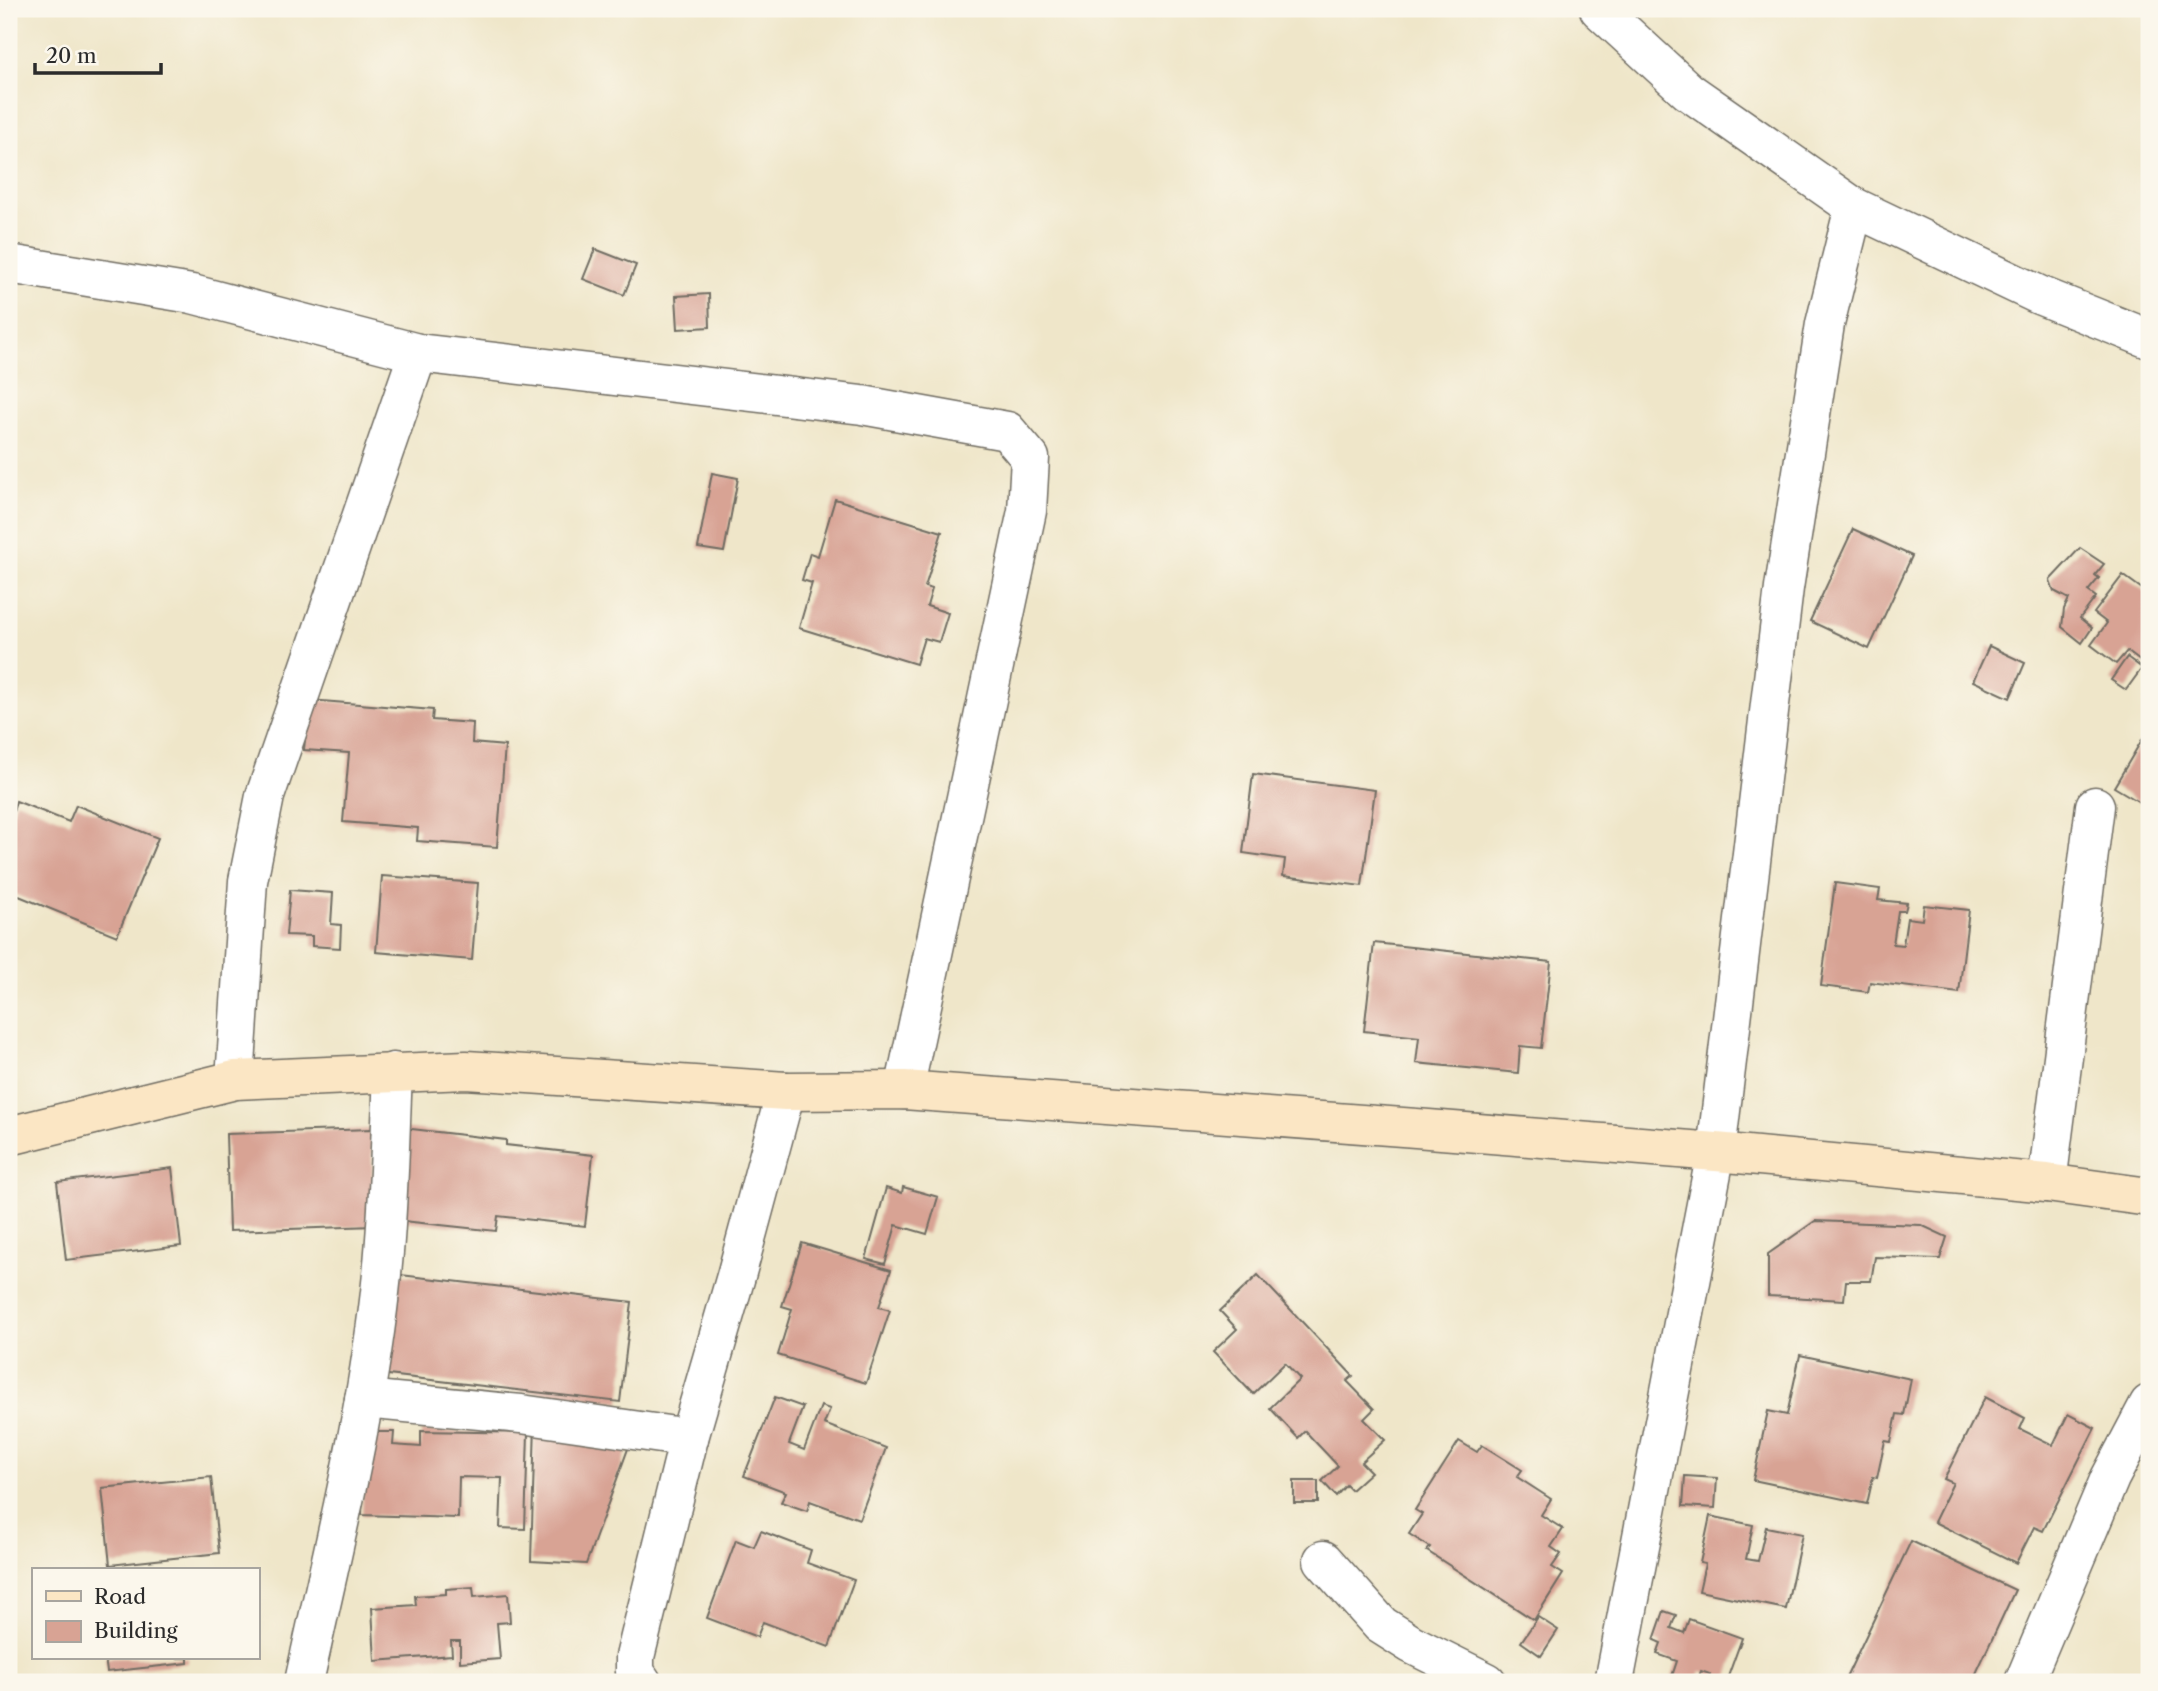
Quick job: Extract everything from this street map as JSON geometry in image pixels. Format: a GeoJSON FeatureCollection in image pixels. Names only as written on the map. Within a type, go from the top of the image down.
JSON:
{"type":"FeatureCollection","features":[{"type":"Feature","properties":{"kind":"street"},"geometry":{"type":"LineString","coordinates":[[1598,9],[1688,92],[1854,207],[2039,295],[2149,339]]}},
{"type":"Feature","properties":{"kind":"street"},"geometry":{"type":"LineString","coordinates":[[1615,1682],[1716,1152],[1784,588],[1825,324],[1854,207]]}},
{"type":"Feature","properties":{"kind":"street"},"geometry":{"type":"LineString","coordinates":[[9,264],[191,294],[418,353],[862,405],[1007,432],[1030,458],[1027,511],[904,1090]]}},
{"type":"Feature","properties":{"kind":"street"},"geometry":{"type":"LineString","coordinates":[[235,1080],[248,881],[265,796],[418,353]]}},
{"type":"Feature","properties":{"kind":"street"},"geometry":{"type":"LineString","coordinates":[[2047,1183],[2095,806]]}},
{"type":"Feature","properties":{"kind":"street"},"geometry":{"type":"LineString","coordinates":[[9,1136],[235,1080],[466,1070],[786,1091],[904,1090],[1716,1152],[2047,1183],[2149,1198]]}},
{"type":"Feature","properties":{"kind":"street"},"geometry":{"type":"LineString","coordinates":[[304,1682],[364,1399],[382,1274],[393,1072]]}},
{"type":"Feature","properties":{"kind":"street"},"geometry":{"type":"LineString","coordinates":[[642,1682],[635,1672],[635,1657],[689,1438],[786,1091]]}},
{"type":"Feature","properties":{"kind":"street"},"geometry":{"type":"LineString","coordinates":[[364,1399],[521,1414],[689,1438]]}},
{"type":"Feature","properties":{"kind":"street"},"geometry":{"type":"LineString","coordinates":[[2024,1682],[2110,1478],[2149,1404]]}},
{"type":"Feature","properties":{"kind":"street"},"geometry":{"type":"LineString","coordinates":[[1323,1560],[1381,1625],[1411,1644],[1487,1682]]}},
{"type":"Feature","properties":{"kind":"building"},"geometry":{"type":"Polygon","coordinates":[[[595,249],[636,265],[624,295],[583,279],[595,249]]]}},
{"type":"Feature","properties":{"kind":"building"},"geometry":{"type":"Polygon","coordinates":[[[709,294],[710,327],[678,329],[676,296],[709,294]]]}},
{"type":"Feature","properties":{"kind":"building"},"geometry":{"type":"Polygon","coordinates":[[[712,473],[738,478],[724,552],[698,548],[712,473]]]}},
{"type":"Feature","properties":{"kind":"building"},"geometry":{"type":"Polygon","coordinates":[[[835,499],[942,532],[925,587],[932,589],[927,606],[948,613],[939,642],[924,638],[916,664],[799,628],[812,583],[802,580],[810,553],[818,556],[835,499]]]}},
{"type":"Feature","properties":{"kind":"building"},"geometry":{"type":"Polygon","coordinates":[[[1853,529],[1912,556],[1869,649],[1810,621],[1853,529]]]}},
{"type":"Feature","properties":{"kind":"building"},"geometry":{"type":"Polygon","coordinates":[[[2080,548],[2104,564],[2095,575],[2099,578],[2088,591],[2096,597],[2080,618],[2092,628],[2082,643],[2062,627],[2064,609],[2069,599],[2054,591],[2050,580],[2080,548]]]}},
{"type":"Feature","properties":{"kind":"building"},"geometry":{"type":"Polygon","coordinates":[[[2123,575],[2149,594],[2149,657],[2144,664],[2127,651],[2116,664],[2091,645],[2107,623],[2094,613],[2123,575]]]}},
{"type":"Feature","properties":{"kind":"building"},"geometry":{"type":"Polygon","coordinates":[[[1989,646],[2025,663],[2010,698],[1973,681],[1989,646]]]}},
{"type":"Feature","properties":{"kind":"building"},"geometry":{"type":"Polygon","coordinates":[[[2127,657],[2142,668],[2126,690],[2111,680],[2127,657]]]}},
{"type":"Feature","properties":{"kind":"building"},"geometry":{"type":"Polygon","coordinates":[[[309,700],[433,710],[432,720],[473,723],[472,743],[505,746],[497,847],[417,841],[418,828],[343,822],[349,753],[304,750],[309,700]]]}},
{"type":"Feature","properties":{"kind":"building"},"geometry":{"type":"Polygon","coordinates":[[[2149,728],[2149,801],[2146,806],[2114,787],[2149,728]]]}},
{"type":"Feature","properties":{"kind":"building"},"geometry":{"type":"Polygon","coordinates":[[[1253,774],[1375,790],[1362,886],[1283,876],[1285,859],[1243,853],[1253,774]]]}},
{"type":"Feature","properties":{"kind":"building"},"geometry":{"type":"Polygon","coordinates":[[[16,801],[69,822],[76,805],[158,838],[117,936],[9,892],[9,810],[13,812],[16,801]]]}},
{"type":"Feature","properties":{"kind":"building"},"geometry":{"type":"Polygon","coordinates":[[[382,876],[478,883],[472,960],[376,952],[382,876]]]}},
{"type":"Feature","properties":{"kind":"building"},"geometry":{"type":"Polygon","coordinates":[[[1835,883],[1880,889],[1878,900],[1907,903],[1905,911],[1898,911],[1893,944],[1903,945],[1907,918],[1922,920],[1924,905],[1969,910],[1959,993],[1870,982],[1868,992],[1821,986],[1835,883]]]}},
{"type":"Feature","properties":{"kind":"building"},"geometry":{"type":"Polygon","coordinates":[[[290,890],[333,893],[331,924],[341,925],[340,948],[312,946],[312,936],[286,935],[290,890]]]}},
{"type":"Feature","properties":{"kind":"building"},"geometry":{"type":"Polygon","coordinates":[[[1374,943],[1551,962],[1541,1048],[1520,1046],[1518,1073],[1416,1063],[1419,1037],[1364,1031],[1374,943]]]}},
{"type":"Feature","properties":{"kind":"building"},"geometry":{"type":"Polygon","coordinates":[[[403,1128],[506,1140],[506,1145],[593,1155],[585,1226],[498,1216],[496,1231],[394,1220],[403,1128]]]}},
{"type":"Feature","properties":{"kind":"building"},"geometry":{"type":"Polygon","coordinates":[[[371,1129],[374,1226],[229,1231],[226,1134],[371,1129]]]}},
{"type":"Feature","properties":{"kind":"building"},"geometry":{"type":"Polygon","coordinates":[[[172,1168],[181,1246],[66,1260],[57,1182],[172,1168]]]}},
{"type":"Feature","properties":{"kind":"building"},"geometry":{"type":"Polygon","coordinates":[[[903,1187],[938,1197],[927,1234],[896,1225],[885,1264],[866,1259],[886,1188],[902,1193],[903,1187]]]}},
{"type":"Feature","properties":{"kind":"building"},"geometry":{"type":"Polygon","coordinates":[[[1815,1221],[1921,1225],[1947,1237],[1940,1259],[1875,1257],[1871,1281],[1846,1281],[1844,1300],[1768,1296],[1768,1254],[1815,1221]]]}},
{"type":"Feature","properties":{"kind":"building"},"geometry":{"type":"Polygon","coordinates":[[[802,1243],[891,1270],[879,1307],[890,1310],[866,1383],[778,1355],[792,1309],[782,1306],[802,1243]]]}},
{"type":"Feature","properties":{"kind":"building"},"geometry":{"type":"Polygon","coordinates":[[[392,1274],[632,1302],[620,1402],[380,1374],[392,1274]]]}},
{"type":"Feature","properties":{"kind":"building"},"geometry":{"type":"Polygon","coordinates":[[[1258,1275],[1353,1376],[1347,1381],[1374,1409],[1364,1419],[1385,1440],[1361,1462],[1371,1472],[1351,1490],[1346,1485],[1336,1496],[1322,1481],[1338,1466],[1305,1431],[1298,1438],[1270,1408],[1300,1379],[1285,1363],[1253,1394],[1213,1352],[1237,1329],[1220,1311],[1258,1275]]]}},
{"type":"Feature","properties":{"kind":"building"},"geometry":{"type":"Polygon","coordinates":[[[1800,1355],[1911,1379],[1904,1415],[1897,1414],[1891,1442],[1885,1441],[1877,1478],[1873,1477],[1867,1504],[1753,1480],[1768,1411],[1787,1415],[1800,1355]]]}},
{"type":"Feature","properties":{"kind":"building"},"geometry":{"type":"Polygon","coordinates":[[[775,1397],[803,1407],[789,1444],[804,1450],[821,1406],[830,1409],[824,1424],[886,1448],[859,1519],[810,1501],[807,1511],[781,1502],[786,1492],[744,1476],[775,1397]]]}},
{"type":"Feature","properties":{"kind":"building"},"geometry":{"type":"Polygon","coordinates":[[[1985,1397],[2025,1418],[2020,1429],[2053,1445],[2068,1414],[2095,1428],[2043,1531],[2034,1527],[2016,1563],[1934,1522],[1953,1483],[1944,1479],[1985,1397]]]}},
{"type":"Feature","properties":{"kind":"building"},"geometry":{"type":"Polygon","coordinates":[[[535,1423],[633,1435],[586,1564],[531,1561],[535,1423]]]}},
{"type":"Feature","properties":{"kind":"building"},"geometry":{"type":"Polygon","coordinates":[[[421,1431],[528,1433],[525,1529],[500,1528],[502,1478],[459,1477],[458,1518],[362,1515],[365,1432],[394,1432],[393,1445],[421,1447],[421,1431]]]}},
{"type":"Feature","properties":{"kind":"building"},"geometry":{"type":"Polygon","coordinates":[[[1459,1441],[1477,1452],[1482,1445],[1522,1470],[1517,1477],[1551,1499],[1541,1515],[1563,1529],[1551,1547],[1561,1554],[1552,1567],[1563,1574],[1534,1620],[1427,1551],[1430,1547],[1409,1534],[1422,1514],[1415,1510],[1459,1441]]]}},
{"type":"Feature","properties":{"kind":"building"},"geometry":{"type":"Polygon","coordinates":[[[1685,1476],[1717,1478],[1715,1508],[1683,1506],[1685,1476]]]}},
{"type":"Feature","properties":{"kind":"building"},"geometry":{"type":"Polygon","coordinates":[[[211,1477],[219,1553],[110,1565],[102,1488],[211,1477]]]}},
{"type":"Feature","properties":{"kind":"building"},"geometry":{"type":"Polygon","coordinates":[[[1294,1481],[1318,1481],[1318,1503],[1294,1503],[1294,1481]]]}},
{"type":"Feature","properties":{"kind":"building"},"geometry":{"type":"Polygon","coordinates":[[[1710,1516],[1753,1525],[1746,1559],[1758,1561],[1766,1527],[1802,1534],[1786,1609],[1699,1591],[1705,1564],[1700,1563],[1710,1516]]]}},
{"type":"Feature","properties":{"kind":"building"},"geometry":{"type":"Polygon","coordinates":[[[761,1531],[811,1550],[807,1563],[854,1580],[829,1647],[763,1622],[757,1637],[707,1618],[736,1540],[754,1547],[761,1531]]]}},
{"type":"Feature","properties":{"kind":"building"},"geometry":{"type":"Polygon","coordinates":[[[1911,1541],[2015,1590],[1972,1682],[1845,1680],[1911,1541]]]}},
{"type":"Feature","properties":{"kind":"building"},"geometry":{"type":"Polygon","coordinates":[[[473,1587],[474,1597],[508,1594],[510,1622],[497,1623],[500,1659],[460,1662],[460,1641],[451,1641],[452,1655],[375,1661],[372,1608],[416,1605],[415,1596],[446,1594],[446,1589],[473,1587]]]}},
{"type":"Feature","properties":{"kind":"building"},"geometry":{"type":"Polygon","coordinates":[[[1664,1611],[1676,1615],[1671,1628],[1684,1633],[1689,1619],[1742,1638],[1726,1682],[1707,1682],[1710,1674],[1701,1671],[1697,1682],[1670,1682],[1677,1661],[1657,1654],[1661,1643],[1654,1640],[1664,1611]]]}},
{"type":"Feature","properties":{"kind":"building"},"geometry":{"type":"Polygon","coordinates":[[[1538,1617],[1558,1630],[1541,1656],[1521,1642],[1538,1617]]]}},
{"type":"Feature","properties":{"kind":"building"},"geometry":{"type":"Polygon","coordinates":[[[105,1660],[188,1660],[188,1663],[107,1672],[105,1660]]]}}]}
